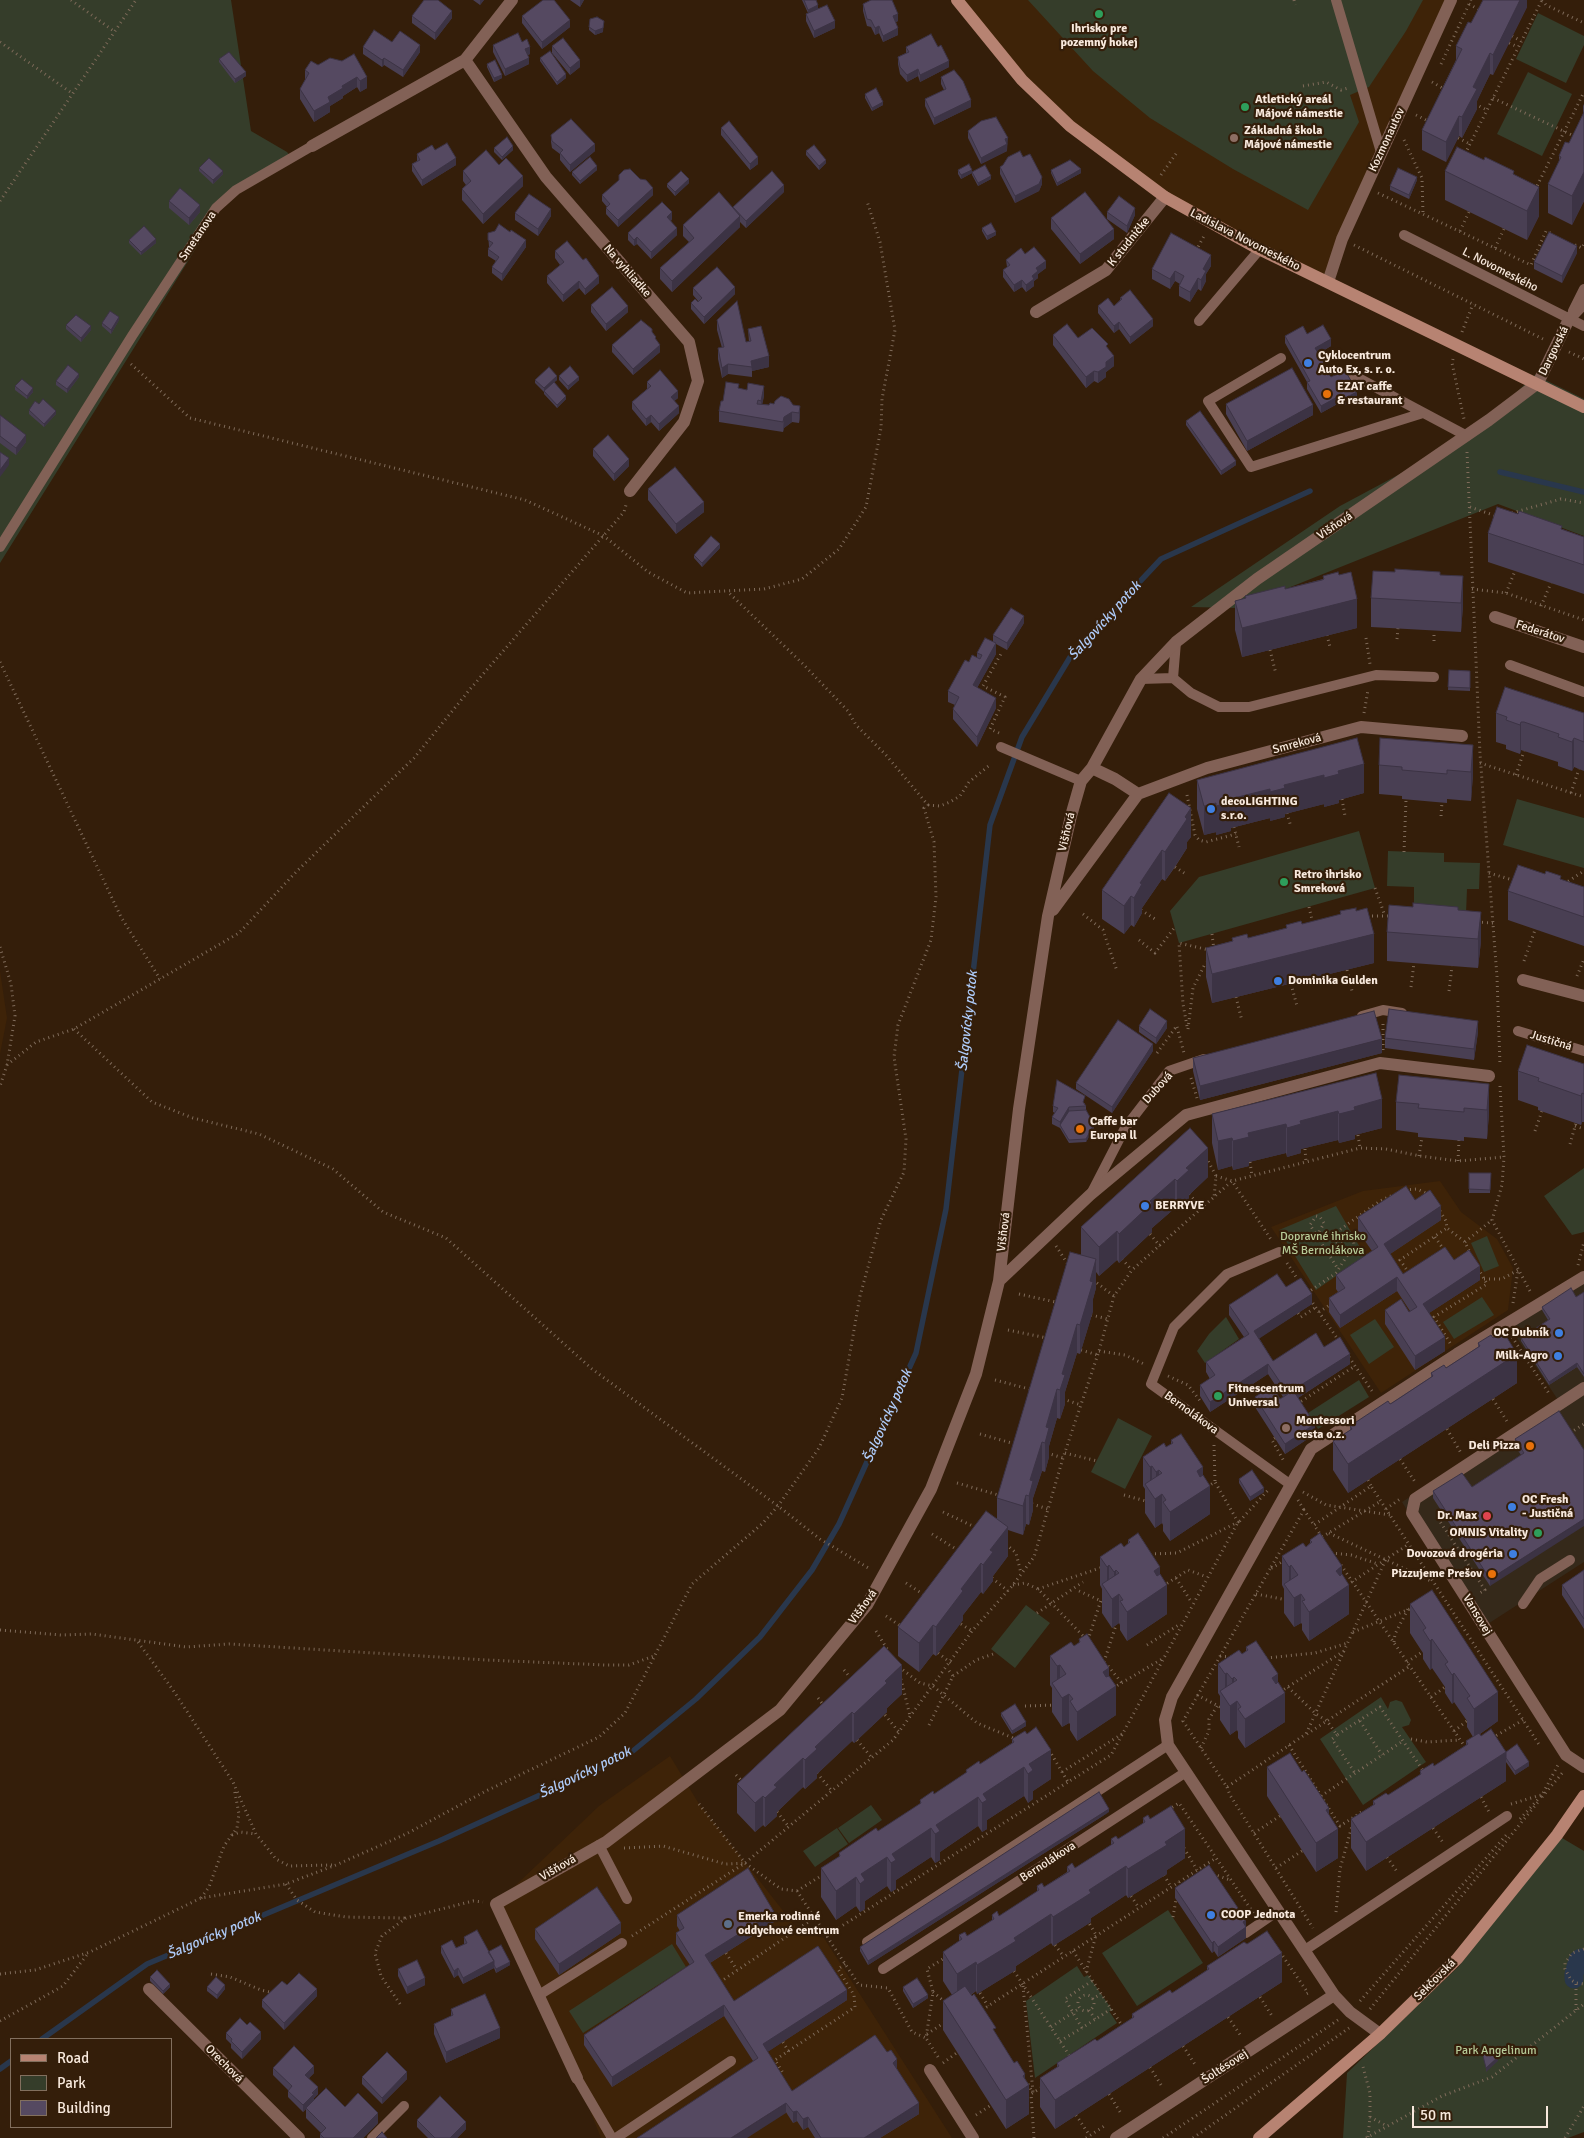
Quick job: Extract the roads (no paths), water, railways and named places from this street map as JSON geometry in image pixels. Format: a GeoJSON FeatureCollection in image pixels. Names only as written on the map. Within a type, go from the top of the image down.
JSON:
{"type":"FeatureCollection","features":[{"type":"Feature","properties":{"kind":"street","name":"Smetanova"},"geometry":{"type":"LineString","coordinates":[[312,146],[465,60],[512,0]]}},
{"type":"Feature","properties":{"kind":"street","name":"Ladislava Novomeského"},"geometry":{"type":"LineString","coordinates":[[957,0],[1029,87],[1070,126],[1165,197],[1260,249],[1584,407]]}},
{"type":"Feature","properties":{"kind":"street","name":"Kozmonautov"},"geometry":{"type":"LineString","coordinates":[[1328,282],[1342,239],[1452,0]]}},
{"type":"Feature","properties":{"kind":"street","name":"Na vyhliadke"},"geometry":{"type":"LineString","coordinates":[[465,60],[546,176],[689,342],[698,381],[684,422],[630,492]]}},
{"type":"Feature","properties":{"kind":"street","name":"K studničke"},"geometry":{"type":"LineString","coordinates":[[1036,312],[1106,270],[1165,197]]}},
{"type":"Feature","properties":{"kind":"street","name":"Dargovská"},"geometry":{"type":"LineString","coordinates":[[1538,383],[1569,319],[1584,304]]}},
{"type":"Feature","properties":{"kind":"street","name":"Višňová"},"geometry":{"type":"LineString","coordinates":[[539,1995],[496,1904],[599,1846],[780,1710],[866,1605],[883,1578],[931,1489],[976,1374],[999,1281],[1019,1109],[1048,916],[1071,816],[1081,781],[1092,768],[1141,678],[1176,642],[1257,579],[1466,436],[1538,383]]}},
{"type":"Feature","properties":{"kind":"street","name":"Federátov"},"geometry":{"type":"LineString","coordinates":[[1495,617],[1584,646]]}},
{"type":"Feature","properties":{"kind":"street","name":"Smreková"},"geometry":{"type":"LineString","coordinates":[[1138,794],[1207,768],[1361,728],[1462,736]]}},
{"type":"Feature","properties":{"kind":"street"},"geometry":{"type":"LineString","coordinates":[[1048,916],[1138,794],[1115,779],[1092,768]]}},
{"type":"Feature","properties":{"kind":"street"},"geometry":{"type":"LineString","coordinates":[[1523,980],[1584,996]]}},
{"type":"Feature","properties":{"kind":"street","name":"Dubová"},"geometry":{"type":"LineString","coordinates":[[999,1281],[1090,1195],[1186,1115],[1383,1063],[1494,1075]]}},
{"type":"Feature","properties":{"kind":"street"},"geometry":{"type":"LineString","coordinates":[[1380,2034],[1350,2012],[1334,1995],[1168,1745],[1165,1720],[1172,1697],[1311,1449],[1457,1354],[1508,1328],[1584,1277]]}},
{"type":"Feature","properties":{"kind":"street","name":"Vansovej"},"geometry":{"type":"LineString","coordinates":[[1584,1388],[1416,1499],[1412,1513],[1569,1758],[1584,1767]]}},
{"type":"Feature","properties":{"kind":"street","name":"Sekčovská"},"geometry":{"type":"LineString","coordinates":[[1259,2138],[1380,2034],[1457,1959],[1557,1835],[1584,1796]]}},
{"type":"Feature","properties":{"kind":"street","name":"Orechová"},"geometry":{"type":"LineString","coordinates":[[149,1989],[299,2138]]}},
{"type":"Feature","properties":{"kind":"street"},"geometry":{"type":"LineString","coordinates":[[539,1995],[577,2078]]}},
{"type":"Feature","properties":{"kind":"street","name":"Šoltésovej"},"geometry":{"type":"LineString","coordinates":[[1116,2138],[1334,1995]]}},
{"type":"Feature","properties":{"kind":"street"},"geometry":{"type":"LineString","coordinates":[[930,2070],[973,2138]]}},
{"type":"Feature","properties":{"kind":"lane"},"geometry":{"type":"LineString","coordinates":[[1336,0],[1381,152]]}},
{"type":"Feature","properties":{"kind":"lane","name":"Smetanova"},"geometry":{"type":"LineString","coordinates":[[0,547],[120,354],[216,208],[236,190],[312,146]]}},
{"type":"Feature","properties":{"kind":"lane","name":"L. Novomeského"},"geometry":{"type":"LineString","coordinates":[[1404,235],[1584,326]]}},
{"type":"Feature","properties":{"kind":"lane"},"geometry":{"type":"LineString","coordinates":[[1199,321],[1260,249]]}},
{"type":"Feature","properties":{"kind":"lane","name":"Dargovská"},"geometry":{"type":"LineString","coordinates":[[1569,319],[1584,289]]}},
{"type":"Feature","properties":{"kind":"lane"},"geometry":{"type":"LineString","coordinates":[[1281,358],[1208,401],[1250,467],[1423,413]]}},
{"type":"Feature","properties":{"kind":"lane"},"geometry":{"type":"LineString","coordinates":[[1347,372],[1466,436]]}},
{"type":"Feature","properties":{"kind":"lane"},"geometry":{"type":"LineString","coordinates":[[1173,678],[1176,642]]}},
{"type":"Feature","properties":{"kind":"lane"},"geometry":{"type":"LineString","coordinates":[[1510,665],[1584,692]]}},
{"type":"Feature","properties":{"kind":"lane"},"geometry":{"type":"LineString","coordinates":[[1141,678],[1173,678],[1191,693],[1219,707],[1249,707],[1370,676],[1434,677]]}},
{"type":"Feature","properties":{"kind":"lane"},"geometry":{"type":"LineString","coordinates":[[1001,747],[1081,781]]}},
{"type":"Feature","properties":{"kind":"lane"},"geometry":{"type":"LineString","coordinates":[[1354,1018],[1383,1010],[1411,1014]]}},
{"type":"Feature","properties":{"kind":"lane","name":"Justičná"},"geometry":{"type":"LineString","coordinates":[[1518,1031],[1584,1051]]}},
{"type":"Feature","properties":{"kind":"lane","name":"Dubová"},"geometry":{"type":"LineString","coordinates":[[1090,1195],[1125,1128],[1170,1071],[1213,1056]]}},
{"type":"Feature","properties":{"kind":"lane","name":"Bernolákova"},"geometry":{"type":"LineString","coordinates":[[1279,1252],[1227,1274],[1174,1327],[1151,1384],[1291,1485]]}},
{"type":"Feature","properties":{"kind":"lane"},"geometry":{"type":"LineString","coordinates":[[1523,1604],[1540,1580],[1570,1560]]}},
{"type":"Feature","properties":{"kind":"lane"},"geometry":{"type":"LineString","coordinates":[[867,1942],[1168,1745]]}},
{"type":"Feature","properties":{"kind":"lane","name":"Bernolákova"},"geometry":{"type":"LineString","coordinates":[[883,1969],[1186,1772]]}},
{"type":"Feature","properties":{"kind":"lane"},"geometry":{"type":"LineString","coordinates":[[1305,1950],[1507,1816]]}},
{"type":"Feature","properties":{"kind":"lane"},"geometry":{"type":"LineString","coordinates":[[599,1846],[627,1898]]}},
{"type":"Feature","properties":{"kind":"lane"},"geometry":{"type":"LineString","coordinates":[[1246,1933],[1278,1911]]}},
{"type":"Feature","properties":{"kind":"lane"},"geometry":{"type":"LineString","coordinates":[[539,1995],[622,1943]]}},
{"type":"Feature","properties":{"kind":"lane"},"geometry":{"type":"LineString","coordinates":[[616,2138],[731,2061]]}},
{"type":"Feature","properties":{"kind":"lane"},"geometry":{"type":"LineString","coordinates":[[577,2078],[612,2138]]}},
{"type":"Feature","properties":{"kind":"lane"},"geometry":{"type":"LineString","coordinates":[[372,2138],[404,2106]]}},
{"type":"Feature","properties":{"kind":"waterway","name":"Šalgovícky potok"},"geometry":{"type":"LineString","coordinates":[[1500,472],[1584,492]]}},
{"type":"Feature","properties":{"kind":"waterway","name":"Šalgovícky potok"},"geometry":{"type":"LineString","coordinates":[[43,2038],[147,1964],[439,1841],[628,1755],[696,1699],[760,1637],[812,1570],[839,1524],[916,1353],[946,1209],[990,825],[1022,737],[1072,654],[1161,559],[1310,491]]}},
{"type":"Feature","properties":{"kind":"waterway"},"geometry":{"type":"LineString","coordinates":[[1574,1979],[1578,1960],[1581,1958],[1583,1960]]}},
{"type":"Feature","properties":{"kind":"waterway","name":"Šalgovícky potok"},"geometry":{"type":"LineString","coordinates":[[0,2069],[10,2062]]}},
{"type":"Feature","properties":{"kind":"place","name":"Ihrisko pre pozemný hokej"},"geometry":{"type":"Point","coordinates":[1099,14]}},
{"type":"Feature","properties":{"kind":"place","name":"Atletický areál Májové námestie"},"geometry":{"type":"Point","coordinates":[1245,107]}},
{"type":"Feature","properties":{"kind":"place","name":"Základná škola Májové námestie"},"geometry":{"type":"Point","coordinates":[1234,138]}},
{"type":"Feature","properties":{"kind":"place","name":"Cyklocentrum Auto Ex, s. r. o."},"geometry":{"type":"Point","coordinates":[1308,363]}},
{"type":"Feature","properties":{"kind":"place","name":"EZAT caffe & restaurant"},"geometry":{"type":"Point","coordinates":[1327,394]}},
{"type":"Feature","properties":{"kind":"place","name":"decoLIGHTING s.r.o."},"geometry":{"type":"Point","coordinates":[1211,809]}},
{"type":"Feature","properties":{"kind":"place","name":"Retro ihrisko Smreková"},"geometry":{"type":"Point","coordinates":[1284,882]}},
{"type":"Feature","properties":{"kind":"place","name":"Dominika Gulden"},"geometry":{"type":"Point","coordinates":[1278,981]}},
{"type":"Feature","properties":{"kind":"place","name":"Caffe bar Europa ll"},"geometry":{"type":"Point","coordinates":[1080,1129]}},
{"type":"Feature","properties":{"kind":"place","name":"BERRYVE"},"geometry":{"type":"Point","coordinates":[1145,1206]}},
{"type":"Feature","properties":{"kind":"place","name":"OC Dubník"},"geometry":{"type":"Point","coordinates":[1559,1333]}},
{"type":"Feature","properties":{"kind":"place","name":"Milk-Agro"},"geometry":{"type":"Point","coordinates":[1558,1356]}},
{"type":"Feature","properties":{"kind":"place","name":"Fitnescentrum Universal"},"geometry":{"type":"Point","coordinates":[1218,1396]}},
{"type":"Feature","properties":{"kind":"place","name":"Montessori cesta o.z."},"geometry":{"type":"Point","coordinates":[1286,1428]}},
{"type":"Feature","properties":{"kind":"place","name":"Deli Pizza"},"geometry":{"type":"Point","coordinates":[1530,1446]}},
{"type":"Feature","properties":{"kind":"place","name":"OC Fresh - Justičná"},"geometry":{"type":"Point","coordinates":[1512,1507]}},
{"type":"Feature","properties":{"kind":"place","name":"Dr. Max"},"geometry":{"type":"Point","coordinates":[1487,1516]}},
{"type":"Feature","properties":{"kind":"place","name":"OMNIS Vitality"},"geometry":{"type":"Point","coordinates":[1538,1533]}},
{"type":"Feature","properties":{"kind":"place","name":"Dovozová drogéria"},"geometry":{"type":"Point","coordinates":[1513,1554]}},
{"type":"Feature","properties":{"kind":"place","name":"Pizzujeme Prešov"},"geometry":{"type":"Point","coordinates":[1492,1574]}},
{"type":"Feature","properties":{"kind":"place","name":"COOP Jednota"},"geometry":{"type":"Point","coordinates":[1211,1915]}},
{"type":"Feature","properties":{"kind":"place","name":"Emerka rodinné oddychové centrum"},"geometry":{"type":"Point","coordinates":[728,1924]}},
{"type":"Feature","properties":{"kind":"park label","name":"Dopravné ihrisko MŠ Bernolákova"},"geometry":{"type":"Point","coordinates":[1323,1244]}},
{"type":"Feature","properties":{"kind":"park label","name":"Park Angelinum"},"geometry":{"type":"Point","coordinates":[1496,2051]}}]}
